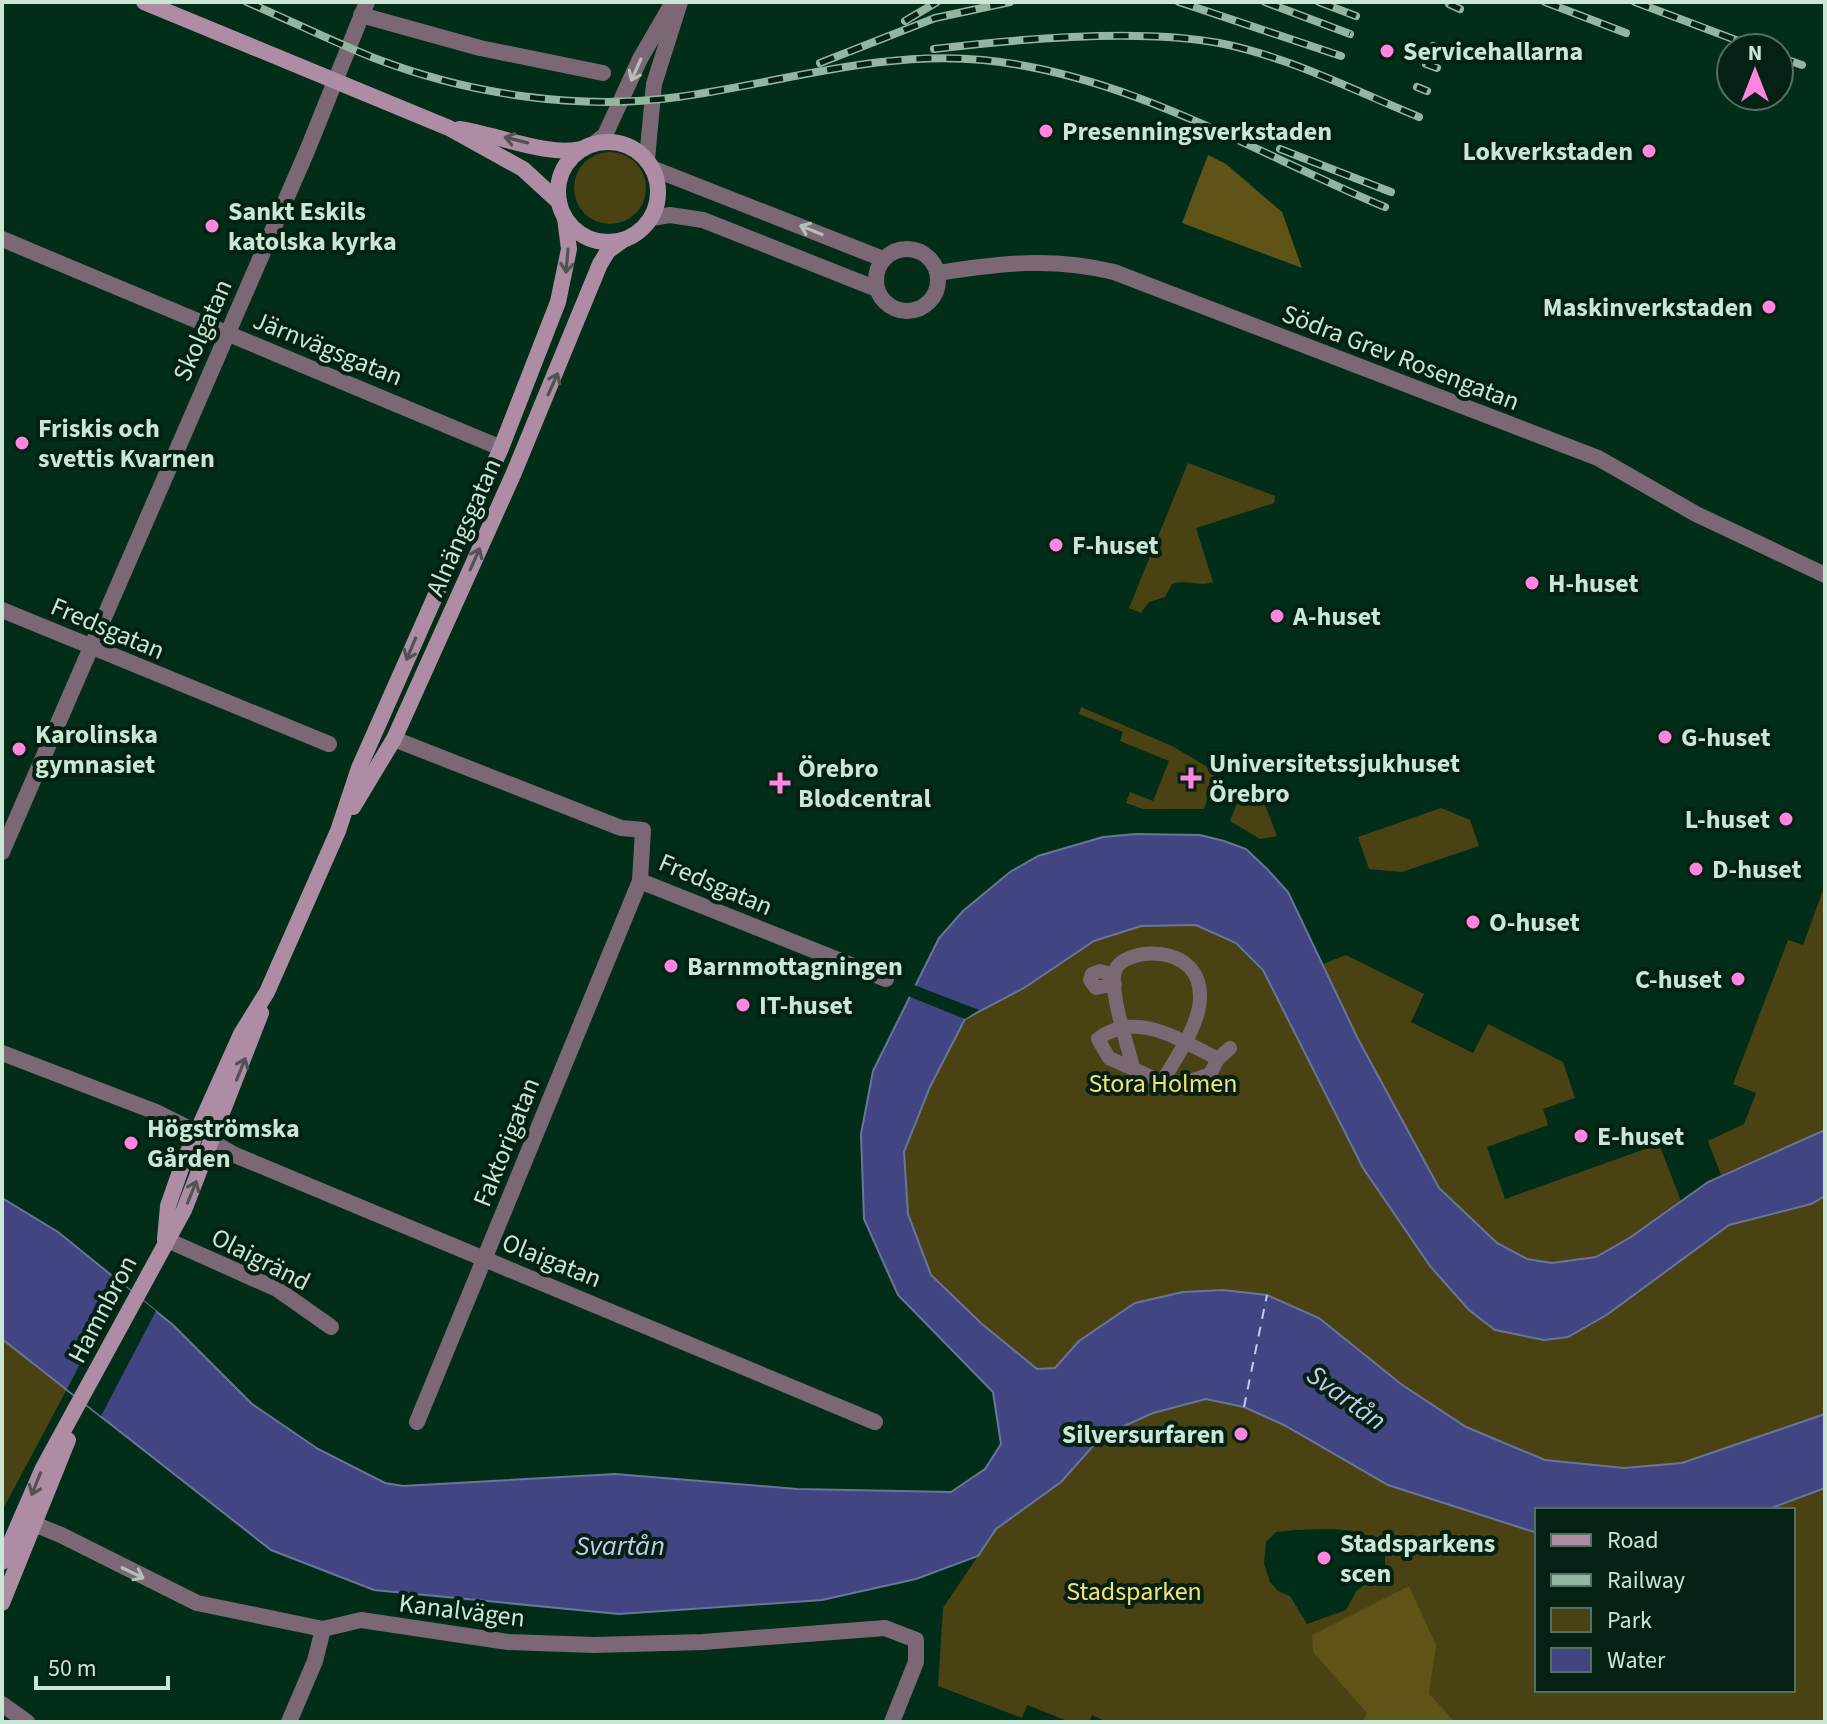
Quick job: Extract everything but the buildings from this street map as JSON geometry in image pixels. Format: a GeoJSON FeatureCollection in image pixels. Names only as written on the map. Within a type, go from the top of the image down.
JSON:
{"type":"FeatureCollection","features":[{"type":"Feature","properties":{"kind":"main road"},"geometry":{"type":"LineString","coordinates":[[144,2],[335,78],[449,128],[523,169],[589,239],[623,240],[641,231],[652,218],[660,192],[650,164],[626,144],[588,146],[569,152],[544,149],[484,132],[449,128]]}},
{"type":"Feature","properties":{"kind":"main road"},"geometry":{"type":"LineString","coordinates":[[562,210],[563,169],[588,146]]}},
{"type":"Feature","properties":{"kind":"main road","name":"Alnängsgatan"},"geometry":{"type":"LineString","coordinates":[[165,1239],[168,1206],[196,1132],[241,1034],[267,992],[338,831],[359,768],[501,448],[566,274],[569,249],[562,210]]}},
{"type":"Feature","properties":{"kind":"main road","name":"Alnängsgatan"},"geometry":{"type":"LineString","coordinates":[[338,831],[394,739],[522,456],[600,264],[608,251],[623,240]]}},
{"type":"Feature","properties":{"kind":"main road"},"geometry":{"type":"LineString","coordinates":[[501,448],[522,456]]}},
{"type":"Feature","properties":{"kind":"main road"},"geometry":{"type":"LineString","coordinates":[[376,732],[394,739]]}},
{"type":"Feature","properties":{"kind":"main road","name":"Alnängsgatan"},"geometry":{"type":"LineString","coordinates":[[165,1239],[184,1210],[255,1035],[267,992]]}},
{"type":"Feature","properties":{"kind":"main road"},"geometry":{"type":"LineString","coordinates":[[196,1132],[212,1142]]}},
{"type":"Feature","properties":{"kind":"main road","name":"Hamnbron"},"geometry":{"type":"LineString","coordinates":[[28,1522],[43,1468],[138,1297],[165,1239]]}},
{"type":"Feature","properties":{"kind":"main road"},"geometry":{"type":"LineString","coordinates":[[2,1562],[28,1522]]}},
{"type":"Feature","properties":{"kind":"main road"},"geometry":{"type":"LineString","coordinates":[[2,1603],[28,1522]]}},
{"type":"Feature","properties":{"kind":"street"},"geometry":{"type":"LineString","coordinates":[[588,146],[605,135],[640,59],[673,2]]}},
{"type":"Feature","properties":{"kind":"street"},"geometry":{"type":"LineString","coordinates":[[680,2],[654,84],[650,164],[883,259]]}},
{"type":"Feature","properties":{"kind":"street","name":"Skolgatan"},"geometry":{"type":"LineString","coordinates":[[2,852],[364,8]]}},
{"type":"Feature","properties":{"kind":"street"},"geometry":{"type":"LineString","coordinates":[[364,8],[480,48],[603,73]]}},
{"type":"Feature","properties":{"kind":"street"},"geometry":{"type":"LineString","coordinates":[[652,218],[670,215],[703,220],[877,289],[895,309],[916,310],[933,297],[938,273],[927,256],[915,249],[897,250],[883,259],[876,276],[877,289]]}},
{"type":"Feature","properties":{"kind":"street","name":"Järnvägsgatan"},"geometry":{"type":"LineString","coordinates":[[2,239],[501,448]]}},
{"type":"Feature","properties":{"kind":"street","name":"Södra Grev Rosengatan"},"geometry":{"type":"LineString","coordinates":[[938,273],[1035,260],[1114,272],[1598,458],[1708,520],[1825,575]]}},
{"type":"Feature","properties":{"kind":"street","name":"Fredsgatan"},"geometry":{"type":"LineString","coordinates":[[2,610],[329,744]]}},
{"type":"Feature","properties":{"kind":"street","name":"Fredsgatan"},"geometry":{"type":"LineString","coordinates":[[394,739],[621,828],[643,830],[640,881],[886,979]]}},
{"type":"Feature","properties":{"kind":"street","name":"Faktorigatan"},"geometry":{"type":"LineString","coordinates":[[417,1422],[640,881]]}},
{"type":"Feature","properties":{"kind":"street"},"geometry":{"type":"LineString","coordinates":[[1133,1068],[1114,980],[1122,960],[1168,953],[1184,961],[1201,995],[1183,1042],[1162,1082]]}},
{"type":"Feature","properties":{"kind":"street"},"geometry":{"type":"LineString","coordinates":[[1218,1059],[1149,1026],[1125,1029],[1098,1039],[1099,1047],[1109,1058],[1173,1087],[1210,1074],[1218,1059],[1230,1048]]}},
{"type":"Feature","properties":{"kind":"street"},"geometry":{"type":"LineString","coordinates":[[2,1053],[156,1112],[196,1132]]}},
{"type":"Feature","properties":{"kind":"street","name":"Olaigatan"},"geometry":{"type":"LineString","coordinates":[[212,1142],[235,1155],[875,1422]]}},
{"type":"Feature","properties":{"kind":"street","name":"Olaigränd"},"geometry":{"type":"LineString","coordinates":[[165,1239],[277,1289],[331,1327]]}},
{"type":"Feature","properties":{"kind":"street","name":"Kanalvägen"},"geometry":{"type":"LineString","coordinates":[[28,1522],[197,1603],[323,1629],[361,1620],[508,1642],[594,1645],[703,1642],[885,1628],[916,1640],[916,1662],[892,1722]]}},
{"type":"Feature","properties":{"kind":"street"},"geometry":{"type":"LineString","coordinates":[[289,1722],[315,1661],[323,1629]]}},
{"type":"Feature","properties":{"kind":"street"},"geometry":{"type":"LineString","coordinates":[[2,1704],[27,1722]]}},
{"type":"Feature","properties":{"kind":"green space"},"geometry":{"type":"Polygon","coordinates":[[[603,152],[617,152],[636,162],[646,181],[646,195],[636,214],[617,224],[603,224],[584,214],[574,195],[574,181],[584,162],[603,152]]]}},
{"type":"Feature","properties":{"kind":"green space"},"geometry":{"type":"Polygon","coordinates":[[[1188,463],[1275,496],[1274,503],[1196,528],[1213,582],[1172,584],[1165,597],[1149,602],[1141,613],[1129,608],[1188,463]]]}},
{"type":"Feature","properties":{"kind":"green space"},"geometry":{"type":"Polygon","coordinates":[[[1081,707],[1172,746],[1216,772],[1204,809],[1143,809],[1126,803],[1130,792],[1153,801],[1169,761],[1120,741],[1123,732],[1079,714],[1081,707]]]}},
{"type":"Feature","properties":{"kind":"green space"},"geometry":{"type":"Polygon","coordinates":[[[1243,788],[1261,794],[1277,836],[1260,839],[1230,821],[1243,788]]]}},
{"type":"Feature","properties":{"kind":"green space"},"geometry":{"type":"Polygon","coordinates":[[[1441,808],[1470,820],[1479,846],[1402,872],[1369,869],[1358,837],[1441,808]]]}},
{"type":"Feature","properties":{"kind":"green space"},"geometry":{"type":"Polygon","coordinates":[[[1825,885],[1825,1130],[1721,1175],[1708,1141],[1744,1124],[1756,1093],[1733,1084],[1788,940],[1803,945],[1825,885]]]}},
{"type":"Feature","properties":{"kind":"green space","name":"Stora Holmen"},"geometry":{"type":"Polygon","coordinates":[[[1196,925],[1236,943],[1263,970],[1363,1168],[1430,1266],[1568,1337],[1608,1314],[1729,1225],[1811,1204],[1825,1196],[1825,1414],[1682,1463],[1624,1468],[1545,1460],[1466,1427],[1401,1384],[1135,1303],[1079,1341],[1055,1368],[1037,1369],[982,1324],[931,1274],[908,1214],[903,1152],[930,1087],[965,1019],[1024,987],[1094,941],[1141,926],[1196,925]]]}},
{"type":"Feature","properties":{"kind":"green space"},"geometry":{"type":"Polygon","coordinates":[[[1346,955],[1424,994],[1411,1022],[1473,1053],[1488,1024],[1563,1062],[1575,1098],[1543,1109],[1548,1125],[1487,1147],[1505,1199],[1659,1144],[1681,1201],[1631,1237],[1596,1257],[1552,1263],[1527,1259],[1496,1243],[1439,1188],[1358,1039],[1323,964],[1346,955]]]}},
{"type":"Feature","properties":{"kind":"green space"},"geometry":{"type":"Polygon","coordinates":[[[2,1339],[67,1389],[2,1511],[2,1339]]]}},
{"type":"Feature","properties":{"kind":"green space","name":"Stadsparken"},"geometry":{"type":"Polygon","coordinates":[[[1206,1399],[1244,1407],[1284,1425],[1388,1485],[1535,1531],[1535,1692],[1795,1692],[1795,1508],[1771,1508],[1825,1488],[1825,1722],[1107,1722],[1092,1715],[1089,1722],[1070,1722],[1027,1705],[1022,1718],[938,1686],[943,1608],[996,1529],[1061,1482],[1102,1436],[1153,1413],[1206,1399]],[[1330,1529],[1276,1532],[1266,1542],[1264,1563],[1270,1582],[1278,1591],[1290,1596],[1307,1624],[1346,1610],[1357,1590],[1385,1572],[1385,1547],[1365,1535],[1330,1529]]]}},
{"type":"Feature","properties":{"kind":"shaded area"},"geometry":{"type":"Polygon","coordinates":[[[1208,155],[1226,164],[1282,212],[1302,268],[1182,223],[1208,155]]]}},
{"type":"Feature","properties":{"kind":"shaded area"},"geometry":{"type":"Polygon","coordinates":[[[1409,1586],[1436,1645],[1429,1694],[1455,1722],[1363,1722],[1367,1713],[1313,1652],[1312,1635],[1409,1586]]]}},
{"type":"Feature","properties":{"kind":"water","name":"Svartån"},"geometry":{"type":"Polygon","coordinates":[[[1200,835],[1246,849],[1267,869],[1288,892],[1358,1039],[1439,1188],[1497,1243],[1527,1259],[1552,1263],[1596,1257],[1631,1237],[1708,1182],[1825,1130],[1825,1196],[1811,1204],[1729,1225],[1608,1314],[1568,1337],[1544,1340],[1495,1330],[1469,1310],[1430,1266],[1363,1168],[1263,970],[1236,943],[1196,925],[1141,926],[1094,941],[1024,988],[965,1019],[930,1087],[904,1152],[908,1214],[931,1275],[982,1324],[1037,1369],[1055,1368],[1079,1341],[1135,1303],[1183,1292],[1223,1290],[1267,1295],[1319,1318],[1401,1384],[1466,1427],[1545,1460],[1624,1468],[1682,1463],[1825,1414],[1825,1488],[1771,1508],[1535,1508],[1534,1532],[1388,1485],[1284,1425],[1244,1407],[1206,1399],[1153,1413],[1102,1436],[1061,1482],[996,1529],[978,1556],[916,1579],[822,1600],[619,1614],[374,1590],[271,1550],[2,1339],[2,1198],[58,1232],[173,1325],[252,1404],[318,1449],[385,1483],[403,1486],[615,1474],[797,1489],[951,1492],[985,1469],[1001,1444],[993,1392],[898,1295],[864,1219],[861,1134],[873,1071],[939,938],[963,911],[1010,872],[1038,856],[1103,837],[1200,835]]]}},
{"type":"Feature","properties":{"kind":"pier"},"geometry":{"type":"Polygon","coordinates":[[[914,985],[979,1010],[965,1019],[908,996],[914,985]]]}},
{"type":"Feature","properties":{"kind":"pier"},"geometry":{"type":"Polygon","coordinates":[[[122,1284],[156,1311],[101,1416],[67,1389],[122,1284]]]}},
{"type":"Feature","properties":{"kind":"ferry route"},"geometry":{"type":"LineString","coordinates":[[1244,1407],[1267,1295]]}},
{"type":"Feature","properties":{"kind":"railway"},"geometry":{"type":"LineString","coordinates":[[247,2],[410,71],[485,90],[562,100],[640,101],[678,97],[906,60],[983,60],[1036,68],[1139,98],[1385,207]]}},
{"type":"Feature","properties":{"kind":"railway"},"geometry":{"type":"LineString","coordinates":[[905,21],[937,2]]}},
{"type":"Feature","properties":{"kind":"railway"},"geometry":{"type":"LineString","coordinates":[[820,63],[935,18],[1010,2]]}},
{"type":"Feature","properties":{"kind":"railway"},"geometry":{"type":"LineString","coordinates":[[1179,2],[1341,56]]}},
{"type":"Feature","properties":{"kind":"railway"},"geometry":{"type":"LineString","coordinates":[[1265,2],[1350,34]]}},
{"type":"Feature","properties":{"kind":"railway"},"geometry":{"type":"LineString","coordinates":[[1319,2],[1356,16]]}},
{"type":"Feature","properties":{"kind":"railway"},"geometry":{"type":"LineString","coordinates":[[1545,2],[1626,33]]}},
{"type":"Feature","properties":{"kind":"railway"},"geometry":{"type":"LineString","coordinates":[[1635,2],[1715,32]]}},
{"type":"Feature","properties":{"kind":"railway"},"geometry":{"type":"LineString","coordinates":[[1449,4],[1460,9]]}},
{"type":"Feature","properties":{"kind":"railway"},"geometry":{"type":"LineString","coordinates":[[934,49],[1039,39],[1115,36],[1152,36],[1219,43],[1295,65],[1419,117]]}},
{"type":"Feature","properties":{"kind":"railway"},"geometry":{"type":"LineString","coordinates":[[1433,46],[1444,51]]}},
{"type":"Feature","properties":{"kind":"railway"},"geometry":{"type":"LineString","coordinates":[[1795,63],[1802,65]]}},
{"type":"Feature","properties":{"kind":"railway"},"geometry":{"type":"LineString","coordinates":[[1426,64],[1437,68]]}},
{"type":"Feature","properties":{"kind":"railway"},"geometry":{"type":"LineString","coordinates":[[1417,87],[1427,91]]}},
{"type":"Feature","properties":{"kind":"railway"},"geometry":{"type":"LineString","coordinates":[[1280,149],[1391,192]]}},
{"type":"Feature","properties":{"kind":"place","name":"Servicehallarna"},"geometry":{"type":"Point","coordinates":[1387,51]}},
{"type":"Feature","properties":{"kind":"place","name":"Presenningsverkstaden"},"geometry":{"type":"Point","coordinates":[1046,131]}},
{"type":"Feature","properties":{"kind":"place","name":"Lokverkstaden"},"geometry":{"type":"Point","coordinates":[1649,151]}},
{"type":"Feature","properties":{"kind":"place","name":"Sankt Eskils katolska kyrka"},"geometry":{"type":"Point","coordinates":[212,226]}},
{"type":"Feature","properties":{"kind":"place","name":"Maskinverkstaden"},"geometry":{"type":"Point","coordinates":[1769,307]}},
{"type":"Feature","properties":{"kind":"place","name":"Friskis och svettis Kvarnen"},"geometry":{"type":"Point","coordinates":[22,443]}},
{"type":"Feature","properties":{"kind":"place","name":"F-huset"},"geometry":{"type":"Point","coordinates":[1056,545]}},
{"type":"Feature","properties":{"kind":"place","name":"H-huset"},"geometry":{"type":"Point","coordinates":[1532,583]}},
{"type":"Feature","properties":{"kind":"place","name":"A-huset"},"geometry":{"type":"Point","coordinates":[1277,616]}},
{"type":"Feature","properties":{"kind":"place","name":"G-huset"},"geometry":{"type":"Point","coordinates":[1665,737]}},
{"type":"Feature","properties":{"kind":"place","name":"Karolinska gymnasiet"},"geometry":{"type":"Point","coordinates":[19,749]}},
{"type":"Feature","properties":{"kind":"place","name":"Universitetssjukhuset Örebro"},"geometry":{"type":"Point","coordinates":[1191,778]}},
{"type":"Feature","properties":{"kind":"place","name":"Örebro Blodcentral"},"geometry":{"type":"Point","coordinates":[780,783]}},
{"type":"Feature","properties":{"kind":"place","name":"L-huset"},"geometry":{"type":"Point","coordinates":[1786,819]}},
{"type":"Feature","properties":{"kind":"place","name":"D-huset"},"geometry":{"type":"Point","coordinates":[1696,869]}},
{"type":"Feature","properties":{"kind":"place","name":"O-huset"},"geometry":{"type":"Point","coordinates":[1473,922]}},
{"type":"Feature","properties":{"kind":"place","name":"Barnmottagningen"},"geometry":{"type":"Point","coordinates":[671,966]}},
{"type":"Feature","properties":{"kind":"place","name":"C-huset"},"geometry":{"type":"Point","coordinates":[1738,979]}},
{"type":"Feature","properties":{"kind":"place","name":"IT-huset"},"geometry":{"type":"Point","coordinates":[743,1005]}},
{"type":"Feature","properties":{"kind":"place","name":"E-huset"},"geometry":{"type":"Point","coordinates":[1581,1136]}},
{"type":"Feature","properties":{"kind":"place","name":"Högströmska Gården"},"geometry":{"type":"Point","coordinates":[131,1143]}},
{"type":"Feature","properties":{"kind":"place","name":"Silversurfaren"},"geometry":{"type":"Point","coordinates":[1241,1434]}},
{"type":"Feature","properties":{"kind":"place","name":"Stadsparkens scen"},"geometry":{"type":"Point","coordinates":[1324,1558]}}]}
